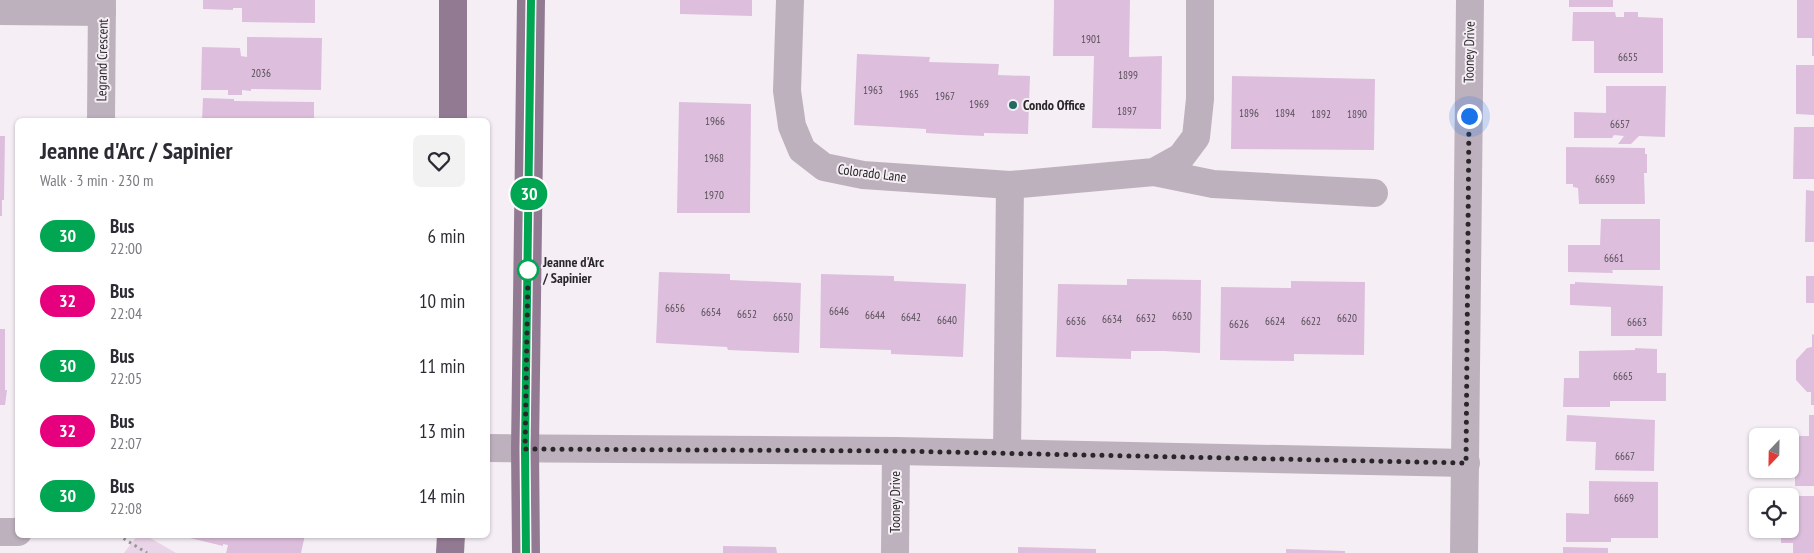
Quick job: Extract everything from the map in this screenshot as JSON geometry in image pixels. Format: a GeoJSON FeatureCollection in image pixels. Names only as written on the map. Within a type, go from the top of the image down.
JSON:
{"type":"FeatureCollection","features":[{"type":"Feature","properties":{"kind":"main road"},"geometry":{"type":"LineString","coordinates":[[453,0],[453,118]]}},
{"type":"Feature","properties":{"kind":"main road"},"geometry":{"type":"LineString","coordinates":[[526,553],[525,449],[532,0]]}},
{"type":"Feature","properties":{"kind":"main road"},"geometry":{"type":"LineString","coordinates":[[450,553],[451,538]]}},
{"type":"Feature","properties":{"kind":"street","name":"Colorado Lane"},"geometry":{"type":"LineString","coordinates":[[790,0],[787,91],[792,126],[802,150],[824,167],[863,175],[1010,185],[1154,172],[1181,157],[1196,136],[1200,99],[1200,0]]}},
{"type":"Feature","properties":{"kind":"street","name":"Tooney Drive"},"geometry":{"type":"LineString","coordinates":[[1464,553],[1470,0]]}},
{"type":"Feature","properties":{"kind":"street"},"geometry":{"type":"LineString","coordinates":[[0,10],[102,6]]}},
{"type":"Feature","properties":{"kind":"street","name":"Legrand Crescent"},"geometry":{"type":"LineString","coordinates":[[101,118],[102,6]]}},
{"type":"Feature","properties":{"kind":"street"},"geometry":{"type":"LineString","coordinates":[[1154,172],[1213,184],[1374,193]]}},
{"type":"Feature","properties":{"kind":"street"},"geometry":{"type":"LineString","coordinates":[[1006,453],[1010,185]]}},
{"type":"Feature","properties":{"kind":"street"},"geometry":{"type":"LineString","coordinates":[[490,448],[896,451],[1466,463]]}},
{"type":"Feature","properties":{"kind":"street","name":"Tooney Drive"},"geometry":{"type":"LineString","coordinates":[[895,553],[896,451]]}},
{"type":"Feature","properties":{"kind":"street"},"geometry":{"type":"LineString","coordinates":[[0,532],[15,532]]}},
{"type":"Feature","properties":{"kind":"path"},"geometry":{"type":"LineString","coordinates":[[123,538],[147,553]]}},
{"type":"Feature","properties":{"kind":"shaded area"},"geometry":{"type":"Polygon","coordinates":[[[136,538],[150,538],[176,553],[124,553],[136,538]]]}},
{"type":"Feature","properties":{"kind":"building"},"geometry":{"type":"Polygon","coordinates":[[[203,0],[315,0],[315,23],[242,22],[242,8],[233,8],[233,10],[203,9],[203,0]]]}},
{"type":"Feature","properties":{"kind":"building"},"geometry":{"type":"Polygon","coordinates":[[[680,0],[752,0],[752,16],[680,14],[680,0]]]}},
{"type":"Feature","properties":{"kind":"building"},"geometry":{"type":"Polygon","coordinates":[[[1054,0],[1130,0],[1129,57],[1162,56],[1161,129],[1092,128],[1094,56],[1053,56],[1054,0]]]}},
{"type":"Feature","properties":{"kind":"building"},"geometry":{"type":"Polygon","coordinates":[[[1569,0],[1613,0],[1613,7],[1569,7],[1569,0]]]}},
{"type":"Feature","properties":{"kind":"building"},"geometry":{"type":"Polygon","coordinates":[[[1797,0],[1814,0],[1814,56],[1812,56],[1812,38],[1797,38],[1797,0]]]}},
{"type":"Feature","properties":{"kind":"building"},"geometry":{"type":"Polygon","coordinates":[[[1573,12],[1615,12],[1616,17],[1624,17],[1624,12],[1638,12],[1638,17],[1663,18],[1663,73],[1594,73],[1594,41],[1572,41],[1573,12]]]}},
{"type":"Feature","properties":{"kind":"building"},"geometry":{"type":"Polygon","coordinates":[[[247,37],[322,38],[321,90],[251,89],[251,91],[242,90],[242,95],[228,95],[228,90],[201,90],[202,47],[240,48],[241,56],[247,57],[247,37]]]}},
{"type":"Feature","properties":{"kind":"building"},"geometry":{"type":"Polygon","coordinates":[[[857,54],[930,57],[929,62],[999,64],[998,75],[1030,76],[1028,134],[984,133],[984,136],[960,135],[926,133],[926,129],[854,125],[857,54]]]}},
{"type":"Feature","properties":{"kind":"building"},"geometry":{"type":"Polygon","coordinates":[[[1796,65],[1814,65],[1814,115],[1796,114],[1796,65]]]}},
{"type":"Feature","properties":{"kind":"building"},"geometry":{"type":"Polygon","coordinates":[[[1232,76],[1375,79],[1374,150],[1231,149],[1232,76]]]}},
{"type":"Feature","properties":{"kind":"building"},"geometry":{"type":"Polygon","coordinates":[[[1606,86],[1666,86],[1665,137],[1639,136],[1631,144],[1618,144],[1624,136],[1614,135],[1612,138],[1574,138],[1574,112],[1606,113],[1606,86]]]}},
{"type":"Feature","properties":{"kind":"building"},"geometry":{"type":"Polygon","coordinates":[[[203,98],[234,99],[234,101],[314,102],[314,118],[202,118],[203,98]]]}},
{"type":"Feature","properties":{"kind":"building"},"geometry":{"type":"Polygon","coordinates":[[[679,102],[751,104],[750,213],[677,213],[679,102]]]}},
{"type":"Feature","properties":{"kind":"building"},"geometry":{"type":"Polygon","coordinates":[[[1794,127],[1814,127],[1814,179],[1793,179],[1794,127]]]}},
{"type":"Feature","properties":{"kind":"building"},"geometry":{"type":"Polygon","coordinates":[[[0,136],[5,136],[2,216],[0,216],[0,136]]]}},
{"type":"Feature","properties":{"kind":"building"},"geometry":{"type":"Polygon","coordinates":[[[1566,147],[1645,148],[1645,154],[1647,154],[1647,173],[1644,173],[1645,204],[1579,204],[1578,188],[1573,187],[1573,184],[1566,184],[1566,147]]]}},
{"type":"Feature","properties":{"kind":"building"},"geometry":{"type":"Polygon","coordinates":[[[1806,190],[1814,191],[1814,242],[1805,242],[1806,190]]]}},
{"type":"Feature","properties":{"kind":"building"},"geometry":{"type":"Polygon","coordinates":[[[1601,219],[1660,219],[1660,270],[1612,270],[1613,273],[1568,272],[1568,245],[1600,245],[1601,219]]]}},
{"type":"Feature","properties":{"kind":"building"},"geometry":{"type":"Polygon","coordinates":[[[659,272],[730,274],[730,280],[801,283],[799,353],[728,350],[727,347],[656,343],[659,272]]]}},
{"type":"Feature","properties":{"kind":"building"},"geometry":{"type":"Polygon","coordinates":[[[821,274],[894,276],[894,281],[966,284],[963,357],[891,354],[891,350],[820,348],[821,274]]]}},
{"type":"Feature","properties":{"kind":"building"},"geometry":{"type":"Polygon","coordinates":[[[1806,276],[1814,276],[1814,303],[1806,303],[1806,276]]]}},
{"type":"Feature","properties":{"kind":"building"},"geometry":{"type":"Polygon","coordinates":[[[1127,279],[1201,280],[1200,353],[1131,351],[1131,359],[1056,357],[1058,284],[1127,285],[1127,279]]]}},
{"type":"Feature","properties":{"kind":"building"},"geometry":{"type":"Polygon","coordinates":[[[1291,281],[1365,282],[1364,355],[1294,354],[1294,361],[1220,360],[1221,287],[1291,288],[1291,281]]]}},
{"type":"Feature","properties":{"kind":"building"},"geometry":{"type":"Polygon","coordinates":[[[1575,282],[1663,286],[1662,336],[1611,336],[1611,307],[1570,305],[1570,284],[1575,284],[1575,282]]]}},
{"type":"Feature","properties":{"kind":"building"},"geometry":{"type":"Polygon","coordinates":[[[0,329],[5,329],[5,390],[7,390],[5,405],[0,405],[0,329]]]}},
{"type":"Feature","properties":{"kind":"building"},"geometry":{"type":"Polygon","coordinates":[[[1812,334],[1814,335],[1814,405],[1811,405],[1811,392],[1807,392],[1796,380],[1796,360],[1807,348],[1812,347],[1812,334]]]}},
{"type":"Feature","properties":{"kind":"building"},"geometry":{"type":"Polygon","coordinates":[[[1635,348],[1657,349],[1657,373],[1666,373],[1666,401],[1610,401],[1610,407],[1563,407],[1564,378],[1579,378],[1579,351],[1635,350],[1635,348]]]}},
{"type":"Feature","properties":{"kind":"building"},"geometry":{"type":"Polygon","coordinates":[[[1567,415],[1655,420],[1654,471],[1595,470],[1596,442],[1566,441],[1567,415]]]}},
{"type":"Feature","properties":{"kind":"building"},"geometry":{"type":"Polygon","coordinates":[[[1809,415],[1814,415],[1814,486],[1795,486],[1795,478],[1799,478],[1799,436],[1809,436],[1809,415]]]}},
{"type":"Feature","properties":{"kind":"building"},"geometry":{"type":"Polygon","coordinates":[[[1589,481],[1658,482],[1658,538],[1611,538],[1611,542],[1566,542],[1566,513],[1589,514],[1589,481]]]}},
{"type":"Feature","properties":{"kind":"building"},"geometry":{"type":"Polygon","coordinates":[[[1799,496],[1814,496],[1814,553],[1793,553],[1793,543],[1781,543],[1781,538],[1799,538],[1799,496]]]}},
{"type":"Feature","properties":{"kind":"building"},"geometry":{"type":"Polygon","coordinates":[[[190,538],[304,538],[301,553],[226,553],[228,545],[223,544],[223,546],[190,538]]]}},
{"type":"Feature","properties":{"kind":"building"},"geometry":{"type":"Polygon","coordinates":[[[723,546],[776,547],[777,553],[723,553],[723,546]]]}},
{"type":"Feature","properties":{"kind":"building"},"geometry":{"type":"Polygon","coordinates":[[[1018,547],[1096,549],[1096,553],[1018,553],[1018,547]]]}},
{"type":"Feature","properties":{"kind":"building"},"geometry":{"type":"Polygon","coordinates":[[[1563,547],[1608,548],[1608,553],[1563,553],[1563,547]]]}},
{"type":"Feature","properties":{"kind":"building"},"geometry":{"type":"Polygon","coordinates":[[[1286,549],[1345,551],[1345,553],[1286,553],[1286,549]]]}},
{"type":"Feature","properties":{"kind":"bus line","name":"30"},"geometry":{"type":"LineString","coordinates":[[526,553],[525,449],[531,0]]}},
{"type":"Feature","properties":{"kind":"place","name":"Condo Office"},"geometry":{"type":"Point","coordinates":[1013,105]}},
{"type":"Feature","properties":{"kind":"place","name":"Jeanne d'Arc / Sapinier"},"geometry":{"type":"Point","coordinates":[528,270]}},
{"type":"Feature","properties":{"kind":"route"},"geometry":{"type":"LineString","coordinates":[[528,270],[525,449],[896,451],[1466,463],[1469,116]]}}]}
